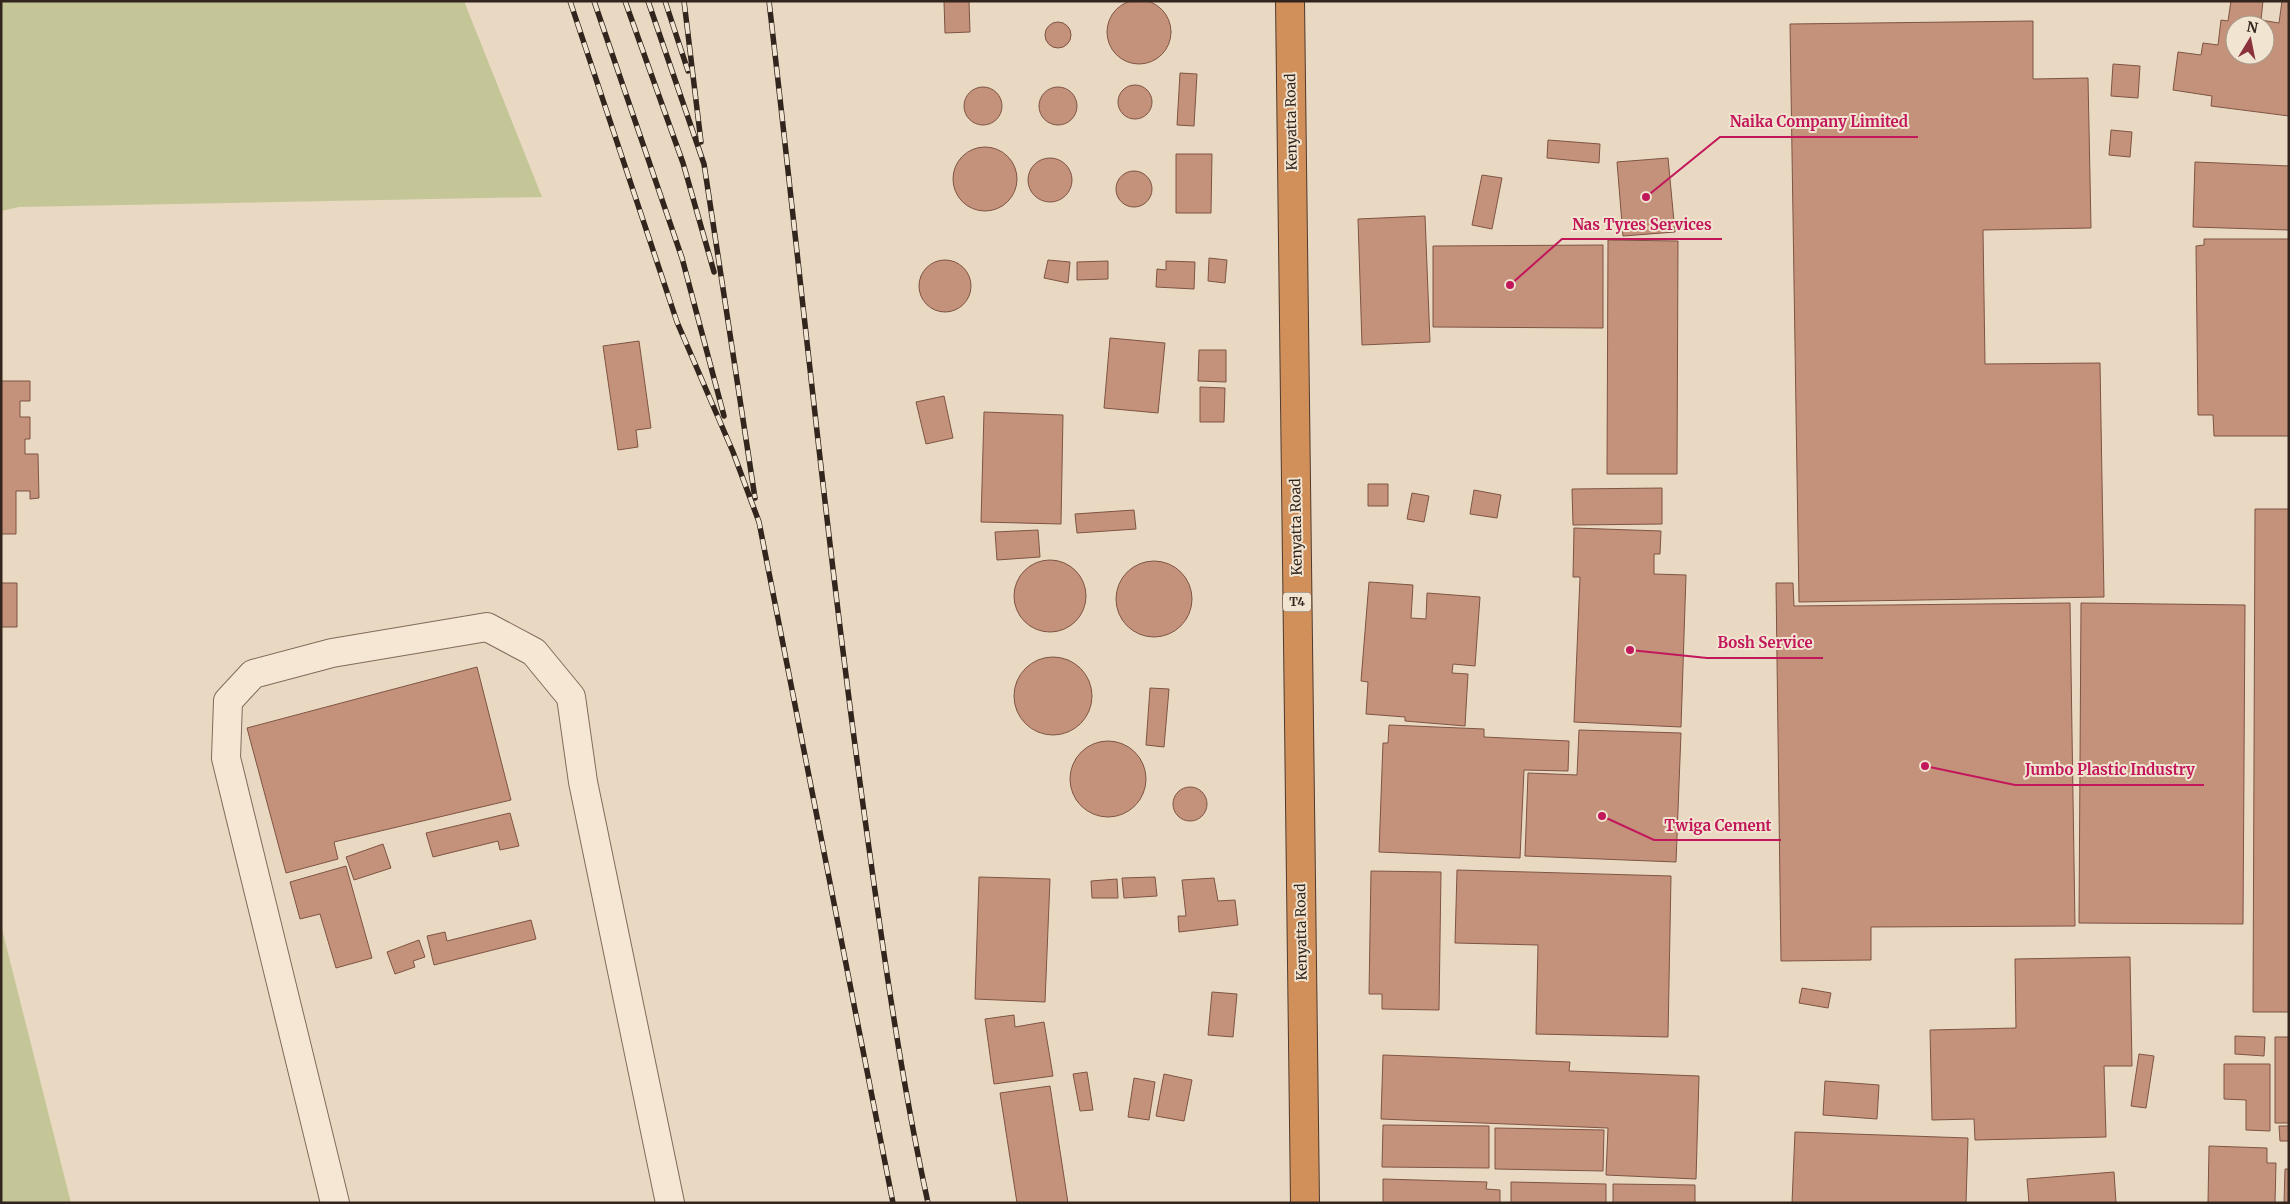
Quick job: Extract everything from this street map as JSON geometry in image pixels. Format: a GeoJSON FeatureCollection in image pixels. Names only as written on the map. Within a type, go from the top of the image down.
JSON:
{"type":"FeatureCollection","features":[{"type":"Feature","properties":{"kind":"highway","name":"Kenyatta Road"},"geometry":{"type":"LineString","coordinates":[[1290,1],[1305,1203]]}},
{"type":"Feature","properties":{"kind":"street"},"geometry":{"type":"LineString","coordinates":[[335,1203],[226,758],[228,701],[254,674],[332,653],[487,627],[534,652],[571,697],[583,782],[670,1203]]}},
{"type":"Feature","properties":{"kind":"green space"},"geometry":{"type":"Polygon","coordinates":[[[1,1],[464,1],[542,197],[19,207],[1,211],[1,1]]]}},
{"type":"Feature","properties":{"kind":"green space"},"geometry":{"type":"Polygon","coordinates":[[[1,925],[71,1203],[1,1203],[1,925]]]}},
{"type":"Feature","properties":{"kind":"building"},"geometry":{"type":"Polygon","coordinates":[[[1133,0],[1145,0],[1162,9],[1169,20],[1171,32],[1169,44],[1162,55],[1145,64],[1133,64],[1121,59],[1112,50],[1107,38],[1107,26],[1112,14],[1121,5],[1133,0]]]}},
{"type":"Feature","properties":{"kind":"building"},"geometry":{"type":"Polygon","coordinates":[[[944,1],[969,1],[970,32],[945,33],[944,1]]]}},
{"type":"Feature","properties":{"kind":"building"},"geometry":{"type":"Polygon","coordinates":[[[2231,1],[2263,1],[2262,15],[2229,15],[2231,1]]]}},
{"type":"Feature","properties":{"kind":"building"},"geometry":{"type":"Polygon","coordinates":[[[2282,1],[2289,1],[2289,116],[2211,106],[2212,96],[2173,90],[2178,52],[2201,55],[2203,43],[2218,45],[2221,20],[2225,21],[2225,65],[2275,65],[2275,22],[2279,23],[2282,1]]]}},
{"type":"Feature","properties":{"kind":"building"},"geometry":{"type":"Polygon","coordinates":[[[2033,21],[2033,79],[2088,78],[2091,228],[1983,230],[1985,364],[2100,363],[2104,597],[1799,602],[1790,24],[2033,21]]]}},
{"type":"Feature","properties":{"kind":"building"},"geometry":{"type":"Polygon","coordinates":[[[1058,22],[1068,25],[1071,35],[1068,45],[1058,48],[1048,45],[1045,35],[1048,25],[1058,22]]]}},
{"type":"Feature","properties":{"kind":"building"},"geometry":{"type":"Polygon","coordinates":[[[2113,64],[2140,66],[2138,98],[2111,96],[2113,64]]]}},
{"type":"Feature","properties":{"kind":"building"},"geometry":{"type":"Polygon","coordinates":[[[1180,73],[1197,74],[1194,126],[1177,125],[1180,73]]]}},
{"type":"Feature","properties":{"kind":"building"},"geometry":{"type":"Polygon","coordinates":[[[1135,85],[1142,86],[1147,90],[1151,95],[1151,109],[1147,114],[1142,118],[1135,119],[1128,118],[1123,114],[1119,109],[1118,102],[1119,95],[1123,90],[1128,86],[1135,85]]]}},
{"type":"Feature","properties":{"kind":"building"},"geometry":{"type":"Polygon","coordinates":[[[983,87],[996,93],[1002,106],[996,119],[983,125],[970,119],[964,106],[970,93],[983,87]]]}},
{"type":"Feature","properties":{"kind":"building"},"geometry":{"type":"Polygon","coordinates":[[[1058,87],[1071,93],[1077,106],[1071,119],[1058,125],[1045,119],[1039,106],[1045,93],[1058,87]]]}},
{"type":"Feature","properties":{"kind":"building"},"geometry":{"type":"Polygon","coordinates":[[[2111,130],[2132,132],[2130,157],[2109,155],[2111,130]]]}},
{"type":"Feature","properties":{"kind":"building"},"geometry":{"type":"Polygon","coordinates":[[[1548,140],[1600,144],[1599,163],[1547,158],[1548,140]]]}},
{"type":"Feature","properties":{"kind":"building"},"geometry":{"type":"Polygon","coordinates":[[[985,147],[997,149],[1008,156],[1015,167],[1017,179],[1015,191],[1008,202],[997,209],[985,211],[973,209],[962,202],[955,191],[953,179],[955,167],[962,156],[973,149],[985,147]]]}},
{"type":"Feature","properties":{"kind":"building"},"geometry":{"type":"Polygon","coordinates":[[[1176,154],[1212,154],[1211,213],[1176,213],[1176,154]]]}},
{"type":"Feature","properties":{"kind":"building"},"geometry":{"type":"Polygon","coordinates":[[[1050,158],[1062,162],[1068,168],[1072,180],[1068,192],[1062,198],[1050,202],[1038,198],[1032,192],[1028,180],[1032,168],[1038,162],[1050,158]]]}},
{"type":"Feature","properties":{"kind":"building"},"geometry":{"type":"Polygon","coordinates":[[[1668,158],[1675,232],[1623,236],[1617,162],[1668,158]]]}},
{"type":"Feature","properties":{"kind":"building"},"geometry":{"type":"Polygon","coordinates":[[[2195,162],[2289,166],[2289,230],[2193,227],[2195,162]]]}},
{"type":"Feature","properties":{"kind":"building"},"geometry":{"type":"Polygon","coordinates":[[[1134,171],[1141,172],[1147,176],[1151,182],[1151,196],[1147,202],[1141,206],[1134,207],[1127,206],[1121,202],[1117,196],[1116,189],[1117,182],[1121,176],[1127,172],[1134,171]]]}},
{"type":"Feature","properties":{"kind":"building"},"geometry":{"type":"Polygon","coordinates":[[[1482,175],[1502,178],[1492,229],[1472,225],[1482,175]]]}},
{"type":"Feature","properties":{"kind":"building"},"geometry":{"type":"Polygon","coordinates":[[[1425,216],[1430,342],[1362,345],[1358,219],[1425,216]]]}},
{"type":"Feature","properties":{"kind":"building"},"geometry":{"type":"Polygon","coordinates":[[[2204,239],[2289,239],[2289,436],[2214,436],[2213,415],[2198,415],[2196,246],[2204,245],[2204,239]]]}},
{"type":"Feature","properties":{"kind":"building"},"geometry":{"type":"Polygon","coordinates":[[[1608,240],[1678,241],[1677,474],[1607,474],[1608,240]]]}},
{"type":"Feature","properties":{"kind":"building"},"geometry":{"type":"Polygon","coordinates":[[[1603,245],[1603,328],[1433,327],[1433,246],[1603,245]]]}},
{"type":"Feature","properties":{"kind":"building"},"geometry":{"type":"Polygon","coordinates":[[[1209,258],[1227,260],[1225,283],[1208,281],[1209,258]]]}},
{"type":"Feature","properties":{"kind":"building"},"geometry":{"type":"Polygon","coordinates":[[[945,260],[955,262],[963,268],[969,276],[971,286],[969,296],[963,304],[955,310],[945,312],[935,310],[927,304],[921,296],[919,286],[921,276],[927,268],[935,262],[945,260]]]}},
{"type":"Feature","properties":{"kind":"building"},"geometry":{"type":"Polygon","coordinates":[[[1048,260],[1070,262],[1068,283],[1044,278],[1048,260]]]}},
{"type":"Feature","properties":{"kind":"building"},"geometry":{"type":"Polygon","coordinates":[[[1108,261],[1108,279],[1077,280],[1077,262],[1108,261]]]}},
{"type":"Feature","properties":{"kind":"building"},"geometry":{"type":"Polygon","coordinates":[[[1166,261],[1195,262],[1194,289],[1156,287],[1157,269],[1166,270],[1166,261]]]}},
{"type":"Feature","properties":{"kind":"building"},"geometry":{"type":"Polygon","coordinates":[[[1110,338],[1165,343],[1158,413],[1104,408],[1110,338]]]}},
{"type":"Feature","properties":{"kind":"building"},"geometry":{"type":"Polygon","coordinates":[[[639,341],[651,428],[636,430],[638,447],[618,450],[603,346],[639,341]]]}},
{"type":"Feature","properties":{"kind":"building"},"geometry":{"type":"Polygon","coordinates":[[[1199,350],[1226,350],[1226,382],[1198,381],[1199,350]]]}},
{"type":"Feature","properties":{"kind":"building"},"geometry":{"type":"Polygon","coordinates":[[[1,381],[30,381],[30,401],[20,401],[20,417],[30,417],[30,439],[25,439],[25,454],[38,454],[39,498],[30,499],[30,491],[16,491],[16,534],[1,534],[1,381]]]}},
{"type":"Feature","properties":{"kind":"building"},"geometry":{"type":"Polygon","coordinates":[[[1200,387],[1225,388],[1224,422],[1200,422],[1200,387]]]}},
{"type":"Feature","properties":{"kind":"building"},"geometry":{"type":"Polygon","coordinates":[[[944,396],[953,438],[926,444],[916,402],[944,396]]]}},
{"type":"Feature","properties":{"kind":"building"},"geometry":{"type":"Polygon","coordinates":[[[984,412],[1063,415],[1061,524],[981,522],[984,412]]]}},
{"type":"Feature","properties":{"kind":"building"},"geometry":{"type":"Polygon","coordinates":[[[1368,484],[1388,484],[1388,506],[1368,506],[1368,484]]]}},
{"type":"Feature","properties":{"kind":"building"},"geometry":{"type":"Polygon","coordinates":[[[1662,488],[1662,524],[1573,525],[1572,489],[1662,488]]]}},
{"type":"Feature","properties":{"kind":"building"},"geometry":{"type":"Polygon","coordinates":[[[1474,490],[1501,495],[1497,518],[1470,514],[1474,490]]]}},
{"type":"Feature","properties":{"kind":"building"},"geometry":{"type":"Polygon","coordinates":[[[1412,493],[1429,496],[1424,522],[1407,519],[1412,493]]]}},
{"type":"Feature","properties":{"kind":"building"},"geometry":{"type":"Polygon","coordinates":[[[2255,509],[2289,509],[2289,1012],[2253,1012],[2255,509]]]}},
{"type":"Feature","properties":{"kind":"building"},"geometry":{"type":"Polygon","coordinates":[[[1134,510],[1136,529],[1077,533],[1075,514],[1134,510]]]}},
{"type":"Feature","properties":{"kind":"building"},"geometry":{"type":"Polygon","coordinates":[[[1574,528],[1661,531],[1660,554],[1654,554],[1654,574],[1686,575],[1681,727],[1574,722],[1580,577],[1573,577],[1574,528]]]}},
{"type":"Feature","properties":{"kind":"building"},"geometry":{"type":"Polygon","coordinates":[[[1038,530],[1040,557],[997,560],[995,532],[1038,530]]]}},
{"type":"Feature","properties":{"kind":"building"},"geometry":{"type":"Polygon","coordinates":[[[1050,560],[1070,566],[1080,576],[1086,596],[1080,616],[1070,626],[1050,632],[1030,626],[1020,616],[1014,596],[1020,576],[1030,566],[1050,560]]]}},
{"type":"Feature","properties":{"kind":"building"},"geometry":{"type":"Polygon","coordinates":[[[1154,561],[1168,564],[1181,572],[1189,585],[1192,599],[1189,613],[1181,626],[1168,634],[1154,637],[1140,634],[1127,626],[1119,613],[1116,599],[1119,585],[1127,572],[1140,564],[1154,561]]]}},
{"type":"Feature","properties":{"kind":"building"},"geometry":{"type":"Polygon","coordinates":[[[1369,582],[1413,585],[1411,618],[1426,619],[1427,593],[1480,597],[1475,666],[1453,664],[1452,673],[1468,674],[1465,726],[1405,721],[1405,717],[1366,714],[1368,682],[1361,681],[1369,582]]]}},
{"type":"Feature","properties":{"kind":"building"},"geometry":{"type":"Polygon","coordinates":[[[1,583],[17,583],[17,627],[1,627],[1,583]]]}},
{"type":"Feature","properties":{"kind":"building"},"geometry":{"type":"Polygon","coordinates":[[[1776,583],[1793,583],[1794,606],[2070,603],[2075,926],[1871,927],[1871,960],[1781,961],[1776,583]]]}},
{"type":"Feature","properties":{"kind":"building"},"geometry":{"type":"Polygon","coordinates":[[[2081,603],[2245,605],[2243,924],[2079,923],[2081,603]]]}},
{"type":"Feature","properties":{"kind":"building"},"geometry":{"type":"Polygon","coordinates":[[[1053,657],[1068,660],[1085,674],[1089,681],[1092,696],[1089,711],[1075,728],[1068,732],[1053,735],[1038,732],[1021,718],[1017,711],[1014,696],[1017,681],[1031,664],[1038,660],[1053,657]]]}},
{"type":"Feature","properties":{"kind":"building"},"geometry":{"type":"Polygon","coordinates":[[[477,667],[511,800],[334,842],[338,859],[286,873],[247,728],[477,667]]]}},
{"type":"Feature","properties":{"kind":"building"},"geometry":{"type":"Polygon","coordinates":[[[1150,688],[1169,689],[1164,747],[1146,745],[1150,688]]]}},
{"type":"Feature","properties":{"kind":"building"},"geometry":{"type":"Polygon","coordinates":[[[1389,725],[1484,729],[1484,737],[1569,741],[1568,771],[1524,770],[1520,858],[1379,852],[1383,743],[1388,743],[1389,725]]]}},
{"type":"Feature","properties":{"kind":"building"},"geometry":{"type":"Polygon","coordinates":[[[1579,730],[1681,733],[1676,862],[1525,856],[1528,773],[1577,775],[1579,730]]]}},
{"type":"Feature","properties":{"kind":"building"},"geometry":{"type":"Polygon","coordinates":[[[1108,741],[1122,744],[1135,752],[1143,765],[1146,779],[1143,793],[1135,806],[1122,814],[1108,817],[1094,814],[1081,806],[1073,793],[1070,779],[1073,765],[1081,752],[1094,744],[1108,741]]]}},
{"type":"Feature","properties":{"kind":"building"},"geometry":{"type":"Polygon","coordinates":[[[1190,787],[1202,792],[1207,804],[1202,816],[1190,821],[1178,816],[1173,804],[1178,792],[1190,787]]]}},
{"type":"Feature","properties":{"kind":"building"},"geometry":{"type":"Polygon","coordinates":[[[510,813],[519,846],[500,850],[498,841],[433,857],[426,833],[510,813]]]}},
{"type":"Feature","properties":{"kind":"building"},"geometry":{"type":"Polygon","coordinates":[[[383,844],[391,868],[354,880],[346,857],[383,844]]]}},
{"type":"Feature","properties":{"kind":"building"},"geometry":{"type":"Polygon","coordinates":[[[346,866],[372,958],[336,968],[320,914],[300,919],[290,882],[346,866]]]}},
{"type":"Feature","properties":{"kind":"building"},"geometry":{"type":"Polygon","coordinates":[[[1457,870],[1671,876],[1668,1037],[1536,1034],[1538,945],[1455,943],[1457,870]]]}},
{"type":"Feature","properties":{"kind":"building"},"geometry":{"type":"Polygon","coordinates":[[[1371,871],[1441,872],[1439,1010],[1382,1009],[1382,994],[1369,994],[1371,871]]]}},
{"type":"Feature","properties":{"kind":"building"},"geometry":{"type":"Polygon","coordinates":[[[979,877],[1050,879],[1045,1002],[975,999],[979,877]]]}},
{"type":"Feature","properties":{"kind":"building"},"geometry":{"type":"Polygon","coordinates":[[[1155,877],[1157,896],[1124,898],[1122,878],[1155,877]]]}},
{"type":"Feature","properties":{"kind":"building"},"geometry":{"type":"Polygon","coordinates":[[[1214,878],[1218,901],[1235,900],[1238,925],[1179,932],[1178,916],[1186,916],[1182,880],[1214,878]]]}},
{"type":"Feature","properties":{"kind":"building"},"geometry":{"type":"Polygon","coordinates":[[[1117,879],[1118,898],[1092,898],[1091,881],[1117,879]]]}},
{"type":"Feature","properties":{"kind":"building"},"geometry":{"type":"Polygon","coordinates":[[[531,920],[536,939],[434,965],[427,936],[445,932],[447,941],[531,920]]]}},
{"type":"Feature","properties":{"kind":"building"},"geometry":{"type":"Polygon","coordinates":[[[419,940],[425,957],[413,961],[415,967],[395,974],[387,952],[419,940]]]}},
{"type":"Feature","properties":{"kind":"building"},"geometry":{"type":"Polygon","coordinates":[[[2130,957],[2132,1066],[2104,1066],[2106,1137],[1975,1140],[1974,1119],[1932,1120],[1930,1030],[2016,1028],[2015,959],[2130,957]]]}},
{"type":"Feature","properties":{"kind":"building"},"geometry":{"type":"Polygon","coordinates":[[[1802,988],[1831,993],[1828,1008],[1799,1003],[1802,988]]]}},
{"type":"Feature","properties":{"kind":"building"},"geometry":{"type":"Polygon","coordinates":[[[1212,992],[1237,994],[1233,1037],[1208,1035],[1212,992]]]}},
{"type":"Feature","properties":{"kind":"building"},"geometry":{"type":"Polygon","coordinates":[[[1014,1015],[1015,1027],[1044,1022],[1053,1076],[994,1084],[985,1019],[1014,1015]]]}},
{"type":"Feature","properties":{"kind":"building"},"geometry":{"type":"Polygon","coordinates":[[[2235,1036],[2265,1037],[2264,1056],[2235,1054],[2235,1036]]]}},
{"type":"Feature","properties":{"kind":"building"},"geometry":{"type":"Polygon","coordinates":[[[2275,1037],[2289,1037],[2289,1123],[2275,1123],[2275,1037]]]}},
{"type":"Feature","properties":{"kind":"building"},"geometry":{"type":"Polygon","coordinates":[[[2139,1054],[2154,1056],[2146,1108],[2131,1106],[2139,1054]]]}},
{"type":"Feature","properties":{"kind":"building"},"geometry":{"type":"Polygon","coordinates":[[[1383,1055],[1570,1062],[1569,1071],[1699,1076],[1696,1179],[1606,1175],[1608,1128],[1381,1119],[1383,1055]]]}},
{"type":"Feature","properties":{"kind":"building"},"geometry":{"type":"Polygon","coordinates":[[[2224,1064],[2270,1064],[2270,1131],[2246,1130],[2246,1100],[2224,1099],[2224,1064]]]}},
{"type":"Feature","properties":{"kind":"building"},"geometry":{"type":"Polygon","coordinates":[[[1087,1072],[1093,1110],[1080,1111],[1073,1074],[1087,1072]]]}},
{"type":"Feature","properties":{"kind":"building"},"geometry":{"type":"Polygon","coordinates":[[[1164,1074],[1192,1080],[1184,1121],[1156,1116],[1164,1074]]]}},
{"type":"Feature","properties":{"kind":"building"},"geometry":{"type":"Polygon","coordinates":[[[1134,1078],[1155,1082],[1149,1120],[1128,1117],[1134,1078]]]}},
{"type":"Feature","properties":{"kind":"building"},"geometry":{"type":"Polygon","coordinates":[[[1825,1081],[1879,1085],[1877,1119],[1823,1115],[1825,1081]]]}},
{"type":"Feature","properties":{"kind":"building"},"geometry":{"type":"Polygon","coordinates":[[[1050,1086],[1068,1203],[1017,1203],[1000,1093],[1050,1086]]]}},
{"type":"Feature","properties":{"kind":"building"},"geometry":{"type":"Polygon","coordinates":[[[1383,1125],[1489,1126],[1489,1168],[1382,1167],[1383,1125]]]}},
{"type":"Feature","properties":{"kind":"building"},"geometry":{"type":"Polygon","coordinates":[[[2279,1126],[2289,1126],[2289,1141],[2280,1141],[2279,1126]]]}},
{"type":"Feature","properties":{"kind":"building"},"geometry":{"type":"Polygon","coordinates":[[[1495,1128],[1604,1130],[1603,1171],[1495,1169],[1495,1128]]]}},
{"type":"Feature","properties":{"kind":"building"},"geometry":{"type":"Polygon","coordinates":[[[1795,1132],[1968,1138],[1966,1203],[1792,1203],[1795,1132]]]}},
{"type":"Feature","properties":{"kind":"building"},"geometry":{"type":"Polygon","coordinates":[[[2209,1146],[2267,1148],[2267,1163],[2276,1163],[2275,1203],[2208,1203],[2209,1146]]]}},
{"type":"Feature","properties":{"kind":"building"},"geometry":{"type":"Polygon","coordinates":[[[2285,1169],[2289,1169],[2289,1203],[2284,1203],[2285,1169]]]}},
{"type":"Feature","properties":{"kind":"building"},"geometry":{"type":"Polygon","coordinates":[[[2114,1172],[2116,1203],[2029,1203],[2027,1179],[2114,1172]]]}},
{"type":"Feature","properties":{"kind":"building"},"geometry":{"type":"Polygon","coordinates":[[[1383,1179],[1487,1182],[1486,1189],[1500,1190],[1500,1203],[1383,1203],[1383,1179]]]}},
{"type":"Feature","properties":{"kind":"building"},"geometry":{"type":"Polygon","coordinates":[[[1511,1182],[1606,1184],[1606,1203],[1511,1203],[1511,1182]]]}},
{"type":"Feature","properties":{"kind":"building"},"geometry":{"type":"Polygon","coordinates":[[[1613,1184],[1695,1185],[1695,1203],[1613,1203],[1613,1184]]]}},
{"type":"Feature","properties":{"kind":"railway"},"geometry":{"type":"LineString","coordinates":[[570,1],[677,322],[733,452],[759,522],[893,1203]]}},
{"type":"Feature","properties":{"kind":"railway"},"geometry":{"type":"LineString","coordinates":[[594,1],[682,258],[724,416]]}},
{"type":"Feature","properties":{"kind":"railway"},"geometry":{"type":"LineString","coordinates":[[625,1],[683,163],[714,272]]}},
{"type":"Feature","properties":{"kind":"railway"},"geometry":{"type":"LineString","coordinates":[[648,1],[704,164],[755,498]]}},
{"type":"Feature","properties":{"kind":"railway"},"geometry":{"type":"LineString","coordinates":[[665,1],[688,71]]}},
{"type":"Feature","properties":{"kind":"railway"},"geometry":{"type":"LineString","coordinates":[[684,1],[701,142]]}},
{"type":"Feature","properties":{"kind":"railway"},"geometry":{"type":"LineString","coordinates":[[769,1],[826,509],[851,711],[892,1008],[928,1203]]}},
{"type":"Feature","properties":{"kind":"place","name":"Naika Company Limited"},"geometry":{"type":"Point","coordinates":[1646,197]}},
{"type":"Feature","properties":{"kind":"place","name":"Nas Tyres Services"},"geometry":{"type":"Point","coordinates":[1510,285]}},
{"type":"Feature","properties":{"kind":"place","name":"Bosh Service"},"geometry":{"type":"Point","coordinates":[1630,650]}},
{"type":"Feature","properties":{"kind":"place","name":"Jumbo Plastic Industry"},"geometry":{"type":"Point","coordinates":[1925,766]}},
{"type":"Feature","properties":{"kind":"place","name":"Twiga Cement"},"geometry":{"type":"Point","coordinates":[1602,816]}}]}
